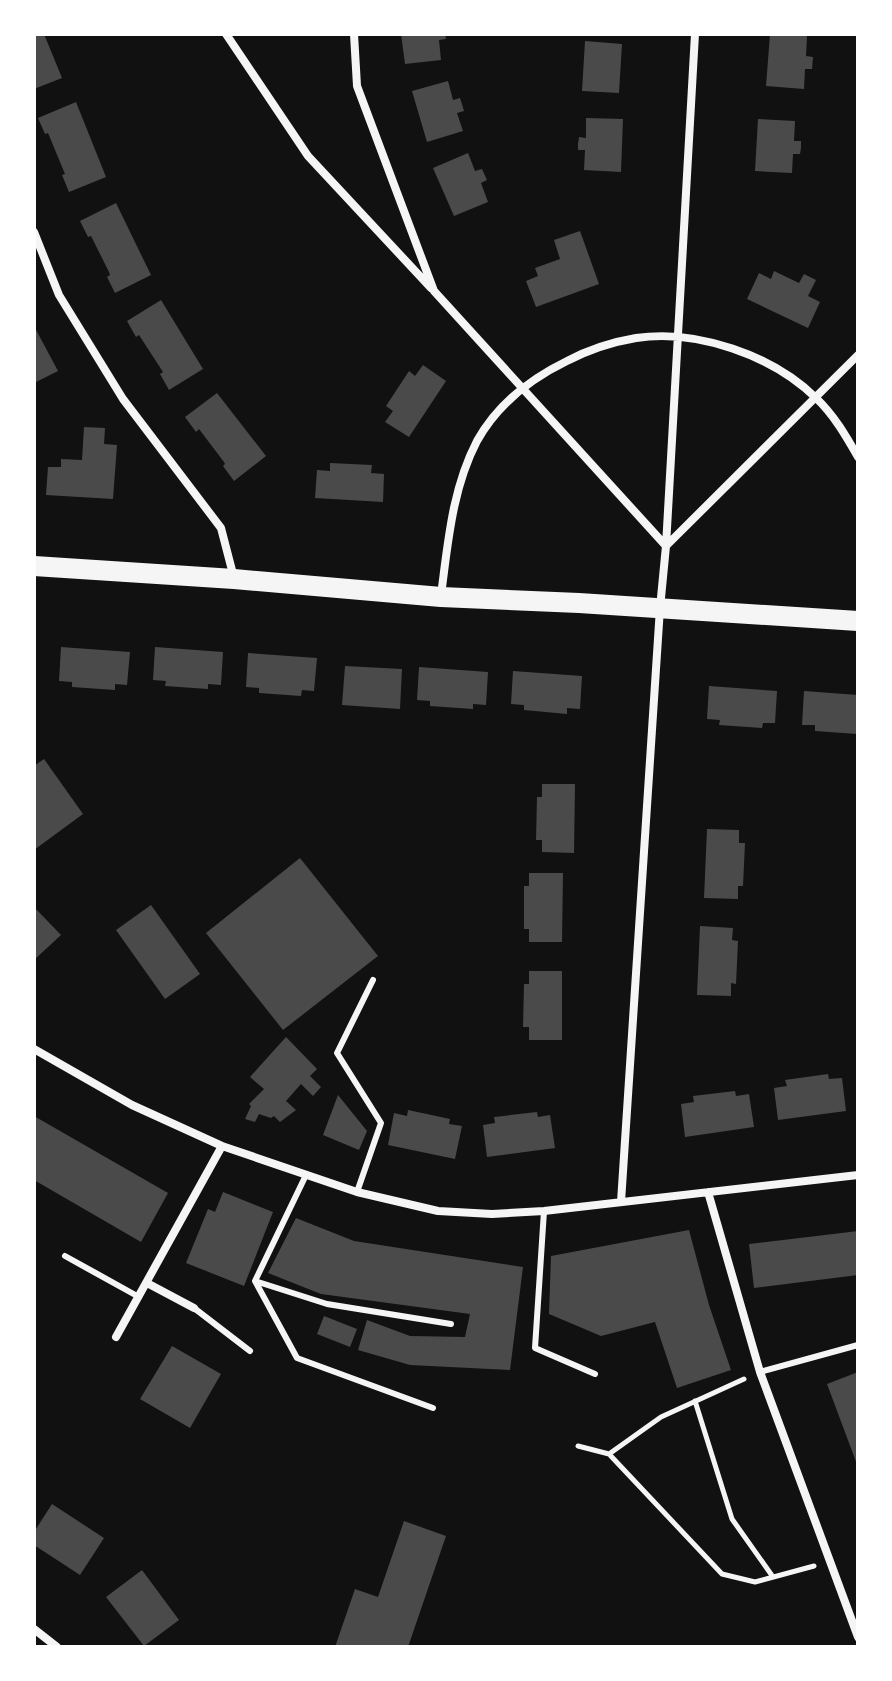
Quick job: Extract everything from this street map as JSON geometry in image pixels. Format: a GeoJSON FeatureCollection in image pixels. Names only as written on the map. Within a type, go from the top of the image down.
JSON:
{"type":"FeatureCollection","features":[{"type":"Feature","properties":{"kind":"main road"},"geometry":{"type":"LineString","coordinates":[[34,566],[441,597],[858,621]]}},
{"type":"Feature","properties":{"kind":"street"},"geometry":{"type":"LineString","coordinates":[[226,34],[308,156],[666,546]]}},
{"type":"Feature","properties":{"kind":"street"},"geometry":{"type":"LineString","coordinates":[[354,34],[357,86],[434,291]]}},
{"type":"Feature","properties":{"kind":"street"},"geometry":{"type":"LineString","coordinates":[[621,1202],[666,546],[695,34]]}},
{"type":"Feature","properties":{"kind":"street"},"geometry":{"type":"LineString","coordinates":[[34,232],[59,295],[123,399],[221,528],[234,579]]}},
{"type":"Feature","properties":{"kind":"street"},"geometry":{"type":"LineString","coordinates":[[441,597],[451,521],[461,478],[478,440],[504,404],[522,388],[552,368],[604,345],[637,338],[678,337],[723,346],[756,357],[790,377],[816,398],[842,429],[858,457]]}},
{"type":"Feature","properties":{"kind":"street"},"geometry":{"type":"LineString","coordinates":[[666,546],[858,355]]}},
{"type":"Feature","properties":{"kind":"street"},"geometry":{"type":"LineString","coordinates":[[34,1049],[132,1105],[222,1146],[357,1192],[438,1211],[492,1214],[544,1211],[858,1175]]}},
{"type":"Feature","properties":{"kind":"street"},"geometry":{"type":"LineString","coordinates":[[116,1337],[222,1146]]}},
{"type":"Feature","properties":{"kind":"street"},"geometry":{"type":"LineString","coordinates":[[708,1192],[760,1372],[858,1637]]}},
{"type":"Feature","properties":{"kind":"street"},"geometry":{"type":"LineString","coordinates":[[147,1283],[194,1308]]}},
{"type":"Feature","properties":{"kind":"street"},"geometry":{"type":"LineString","coordinates":[[34,1629],[57,1647]]}},
{"type":"Feature","properties":{"kind":"lane"},"geometry":{"type":"LineString","coordinates":[[357,1192],[381,1123],[337,1053],[373,980]]}},
{"type":"Feature","properties":{"kind":"lane"},"geometry":{"type":"LineString","coordinates":[[255,1281],[306,1175]]}},
{"type":"Feature","properties":{"kind":"lane"},"geometry":{"type":"LineString","coordinates":[[544,1211],[535,1348],[595,1374]]}},
{"type":"Feature","properties":{"kind":"lane"},"geometry":{"type":"LineString","coordinates":[[65,1256],[139,1297]]}},
{"type":"Feature","properties":{"kind":"lane"},"geometry":{"type":"LineString","coordinates":[[255,1281],[327,1304],[451,1324]]}},
{"type":"Feature","properties":{"kind":"lane"},"geometry":{"type":"LineString","coordinates":[[255,1281],[297,1358],[433,1408]]}},
{"type":"Feature","properties":{"kind":"lane"},"geometry":{"type":"LineString","coordinates":[[194,1308],[250,1351]]}},
{"type":"Feature","properties":{"kind":"lane"},"geometry":{"type":"LineString","coordinates":[[760,1372],[858,1345]]}},
{"type":"Feature","properties":{"kind":"path"},"geometry":{"type":"LineString","coordinates":[[609,1454],[661,1417],[760,1372]]}},
{"type":"Feature","properties":{"kind":"path"},"geometry":{"type":"LineString","coordinates":[[695,1401],[732,1519],[773,1577]]}},
{"type":"Feature","properties":{"kind":"path"},"geometry":{"type":"LineString","coordinates":[[578,1446],[609,1454],[722,1574],[755,1582],[830,1562]]}},
{"type":"Feature","properties":{"kind":"building"},"geometry":{"type":"Polygon","coordinates":[[[34,34],[44,34],[62,78],[34,89],[34,34]]]}},
{"type":"Feature","properties":{"kind":"building"},"geometry":{"type":"Polygon","coordinates":[[[401,34],[445,34],[446,39],[439,40],[441,60],[405,64],[401,34]]]}},
{"type":"Feature","properties":{"kind":"building"},"geometry":{"type":"Polygon","coordinates":[[[770,34],[807,36],[806,56],[813,57],[812,69],[805,69],[804,89],[766,86],[770,34]]]}},
{"type":"Feature","properties":{"kind":"building"},"geometry":{"type":"Polygon","coordinates":[[[585,41],[622,44],[619,93],[582,91],[585,41]]]}},
{"type":"Feature","properties":{"kind":"building"},"geometry":{"type":"Polygon","coordinates":[[[448,81],[453,100],[460,98],[462,104],[464,111],[457,113],[463,131],[427,142],[412,91],[448,81]]]}},
{"type":"Feature","properties":{"kind":"building"},"geometry":{"type":"Polygon","coordinates":[[[76,102],[106,177],[69,192],[48,133],[45,134],[38,118],[76,102]]]}},
{"type":"Feature","properties":{"kind":"building"},"geometry":{"type":"Polygon","coordinates":[[[586,118],[623,119],[621,172],[584,170],[585,150],[578,150],[578,144],[579,137],[586,138],[586,118]]]}},
{"type":"Feature","properties":{"kind":"building"},"geometry":{"type":"Polygon","coordinates":[[[758,119],[795,121],[794,141],[801,141],[801,148],[800,154],[793,154],[792,173],[755,171],[758,119]]]}},
{"type":"Feature","properties":{"kind":"building"},"geometry":{"type":"Polygon","coordinates":[[[468,153],[475,171],[482,169],[487,180],[481,183],[488,202],[454,216],[433,168],[468,153]]]}},
{"type":"Feature","properties":{"kind":"building"},"geometry":{"type":"Polygon","coordinates":[[[116,203],[151,275],[115,293],[107,277],[109,272],[80,221],[116,203]]]}},
{"type":"Feature","properties":{"kind":"building"},"geometry":{"type":"Polygon","coordinates":[[[580,231],[599,284],[536,307],[526,281],[538,276],[535,268],[560,259],[554,240],[580,231]]]}},
{"type":"Feature","properties":{"kind":"building"},"geometry":{"type":"Polygon","coordinates":[[[774,271],[799,283],[804,274],[816,280],[808,296],[820,302],[808,328],[747,299],[759,273],[771,279],[774,271]]]}},
{"type":"Feature","properties":{"kind":"building"},"geometry":{"type":"Polygon","coordinates":[[[161,300],[203,369],[169,390],[160,374],[163,372],[127,321],[161,300]]]}},
{"type":"Feature","properties":{"kind":"building"},"geometry":{"type":"Polygon","coordinates":[[[34,326],[58,371],[36,382],[34,379],[34,326]]]}},
{"type":"Feature","properties":{"kind":"building"},"geometry":{"type":"Polygon","coordinates":[[[423,365],[446,381],[409,437],[385,422],[393,411],[386,406],[409,371],[415,376],[423,365]]]}},
{"type":"Feature","properties":{"kind":"building"},"geometry":{"type":"Polygon","coordinates":[[[217,393],[266,456],[234,481],[199,429],[196,432],[185,417],[217,393]]]}},
{"type":"Feature","properties":{"kind":"building"},"geometry":{"type":"Polygon","coordinates":[[[84,427],[105,428],[104,444],[117,445],[113,499],[46,495],[48,467],[61,467],[61,459],[82,460],[84,427]]]}},
{"type":"Feature","properties":{"kind":"building"},"geometry":{"type":"Polygon","coordinates":[[[330,463],[372,465],[371,473],[384,474],[383,502],[315,498],[317,470],[330,471],[330,463]]]}},
{"type":"Feature","properties":{"kind":"building"},"geometry":{"type":"Polygon","coordinates":[[[61,647],[130,652],[127,685],[115,684],[115,690],[72,687],[72,682],[59,681],[61,647]]]}},
{"type":"Feature","properties":{"kind":"building"},"geometry":{"type":"Polygon","coordinates":[[[155,647],[223,652],[221,685],[208,684],[208,689],[165,686],[166,681],[153,680],[155,647]]]}},
{"type":"Feature","properties":{"kind":"building"},"geometry":{"type":"Polygon","coordinates":[[[248,653],[317,658],[314,691],[302,690],[301,696],[259,693],[259,688],[246,687],[248,653]]]}},
{"type":"Feature","properties":{"kind":"building"},"geometry":{"type":"Polygon","coordinates":[[[345,666],[402,669],[400,709],[342,705],[345,666]]]}},
{"type":"Feature","properties":{"kind":"building"},"geometry":{"type":"Polygon","coordinates":[[[419,667],[488,672],[486,705],[473,704],[473,709],[430,706],[430,701],[417,700],[419,667]]]}},
{"type":"Feature","properties":{"kind":"building"},"geometry":{"type":"Polygon","coordinates":[[[513,671],[582,676],[580,709],[567,708],[567,714],[524,710],[524,705],[511,704],[513,671]]]}},
{"type":"Feature","properties":{"kind":"building"},"geometry":{"type":"Polygon","coordinates":[[[709,686],[777,691],[775,723],[763,723],[762,728],[719,725],[720,720],[707,719],[709,686]]]}},
{"type":"Feature","properties":{"kind":"building"},"geometry":{"type":"Polygon","coordinates":[[[804,691],[858,695],[857,734],[815,731],[815,725],[802,725],[804,691]]]}},
{"type":"Feature","properties":{"kind":"building"},"geometry":{"type":"Polygon","coordinates":[[[44,759],[83,814],[34,850],[34,766],[44,759]]]}},
{"type":"Feature","properties":{"kind":"building"},"geometry":{"type":"Polygon","coordinates":[[[542,784],[575,784],[574,853],[542,852],[542,840],[536,840],[537,797],[542,797],[542,784]]]}},
{"type":"Feature","properties":{"kind":"building"},"geometry":{"type":"Polygon","coordinates":[[[707,829],[739,830],[739,843],[745,843],[743,886],[738,886],[738,899],[704,898],[707,829]]]}},
{"type":"Feature","properties":{"kind":"building"},"geometry":{"type":"Polygon","coordinates":[[[300,858],[378,956],[283,1030],[206,933],[300,858]]]}},
{"type":"Feature","properties":{"kind":"building"},"geometry":{"type":"Polygon","coordinates":[[[529,873],[563,873],[562,942],[529,942],[529,929],[524,929],[524,886],[529,886],[529,873]]]}},
{"type":"Feature","properties":{"kind":"building"},"geometry":{"type":"Polygon","coordinates":[[[151,905],[200,974],[165,999],[116,930],[151,905]]]}},
{"type":"Feature","properties":{"kind":"building"},"geometry":{"type":"Polygon","coordinates":[[[34,907],[61,935],[34,960],[34,907]]]}},
{"type":"Feature","properties":{"kind":"building"},"geometry":{"type":"Polygon","coordinates":[[[700,926],[733,928],[732,940],[738,941],[736,984],[731,983],[731,996],[697,995],[700,926]]]}},
{"type":"Feature","properties":{"kind":"building"},"geometry":{"type":"Polygon","coordinates":[[[529,971],[562,971],[562,1040],[529,1040],[529,1027],[523,1027],[524,984],[529,984],[529,971]]]}},
{"type":"Feature","properties":{"kind":"building"},"geometry":{"type":"Polygon","coordinates":[[[286,1037],[317,1069],[310,1076],[321,1087],[313,1096],[301,1084],[286,1101],[296,1110],[280,1122],[274,1116],[259,1114],[255,1122],[245,1119],[251,1106],[249,1104],[264,1089],[250,1077],[286,1037]]]}},
{"type":"Feature","properties":{"kind":"building"},"geometry":{"type":"Polygon","coordinates":[[[828,1074],[829,1079],[842,1078],[846,1111],[778,1120],[774,1088],[787,1086],[785,1080],[828,1074]]]}},
{"type":"Feature","properties":{"kind":"building"},"geometry":{"type":"Polygon","coordinates":[[[735,1091],[736,1096],[749,1094],[754,1127],[685,1137],[681,1104],[694,1102],[693,1096],[735,1091]]]}},
{"type":"Feature","properties":{"kind":"building"},"geometry":{"type":"Polygon","coordinates":[[[338,1095],[367,1131],[359,1150],[323,1135],[338,1095]]]}},
{"type":"Feature","properties":{"kind":"building"},"geometry":{"type":"Polygon","coordinates":[[[408,1110],[450,1119],[449,1124],[462,1126],[455,1159],[388,1145],[394,1113],[407,1116],[408,1110]]]}},
{"type":"Feature","properties":{"kind":"building"},"geometry":{"type":"Polygon","coordinates":[[[537,1112],[538,1117],[550,1115],[555,1148],[487,1157],[483,1125],[495,1123],[494,1117],[537,1112]]]}},
{"type":"Feature","properties":{"kind":"building"},"geometry":{"type":"Polygon","coordinates":[[[34,1116],[168,1193],[141,1242],[34,1180],[34,1116]]]}},
{"type":"Feature","properties":{"kind":"building"},"geometry":{"type":"Polygon","coordinates":[[[223,1192],[273,1212],[244,1286],[186,1263],[208,1209],[215,1212],[223,1192]]]}},
{"type":"Feature","properties":{"kind":"building"},"geometry":{"type":"Polygon","coordinates":[[[296,1218],[354,1241],[523,1267],[510,1370],[410,1365],[358,1350],[367,1320],[410,1336],[465,1337],[470,1314],[321,1294],[268,1273],[296,1218]]]}},
{"type":"Feature","properties":{"kind":"building"},"geometry":{"type":"Polygon","coordinates":[[[689,1230],[731,1370],[677,1388],[655,1322],[601,1336],[549,1314],[551,1256],[689,1230]]]}},
{"type":"Feature","properties":{"kind":"building"},"geometry":{"type":"Polygon","coordinates":[[[858,1231],[858,1275],[754,1288],[749,1244],[858,1231]]]}},
{"type":"Feature","properties":{"kind":"building"},"geometry":{"type":"Polygon","coordinates":[[[324,1316],[357,1329],[350,1347],[317,1334],[324,1316]]]}},
{"type":"Feature","properties":{"kind":"building"},"geometry":{"type":"Polygon","coordinates":[[[172,1346],[221,1374],[190,1428],[140,1399],[172,1346]]]}},
{"type":"Feature","properties":{"kind":"building"},"geometry":{"type":"Polygon","coordinates":[[[858,1372],[858,1467],[827,1384],[858,1372]]]}},
{"type":"Feature","properties":{"kind":"building"},"geometry":{"type":"Polygon","coordinates":[[[52,1504],[104,1538],[80,1575],[34,1545],[34,1532],[52,1504]]]}},
{"type":"Feature","properties":{"kind":"building"},"geometry":{"type":"Polygon","coordinates":[[[404,1521],[446,1536],[408,1647],[335,1647],[355,1589],[378,1597],[404,1521]]]}},
{"type":"Feature","properties":{"kind":"building"},"geometry":{"type":"Polygon","coordinates":[[[142,1570],[179,1620],[144,1646],[106,1597],[142,1570]]]}}]}
